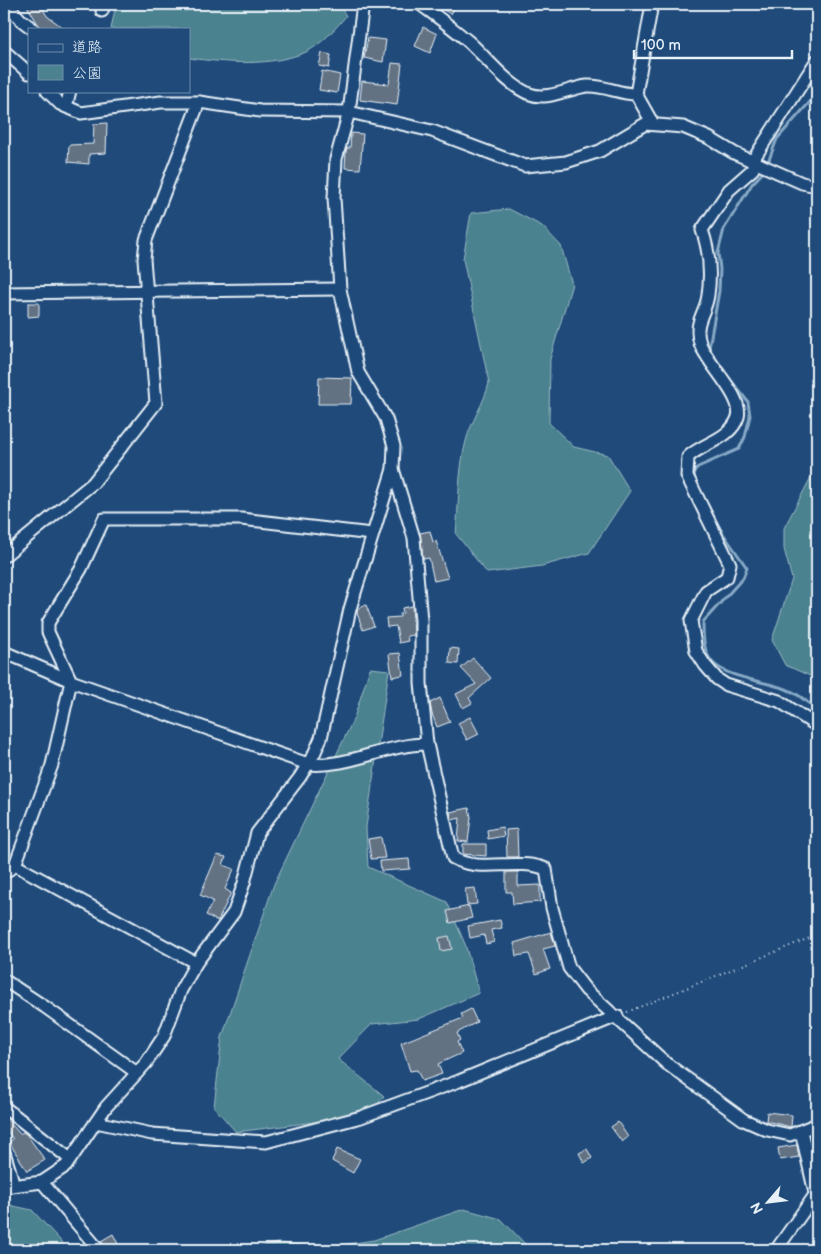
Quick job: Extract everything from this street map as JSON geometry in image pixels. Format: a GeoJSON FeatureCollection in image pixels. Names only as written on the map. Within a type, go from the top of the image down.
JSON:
{"type":"FeatureCollection","features":[{"type":"Feature","properties":{"kind":"street"},"geometry":{"type":"LineString","coordinates":[[4,1152],[9,1186],[42,1182],[66,1166],[96,1122],[164,1036],[181,990],[196,962],[234,912],[244,884],[257,833],[308,764],[321,738],[350,609],[393,469],[394,446],[386,419],[358,372],[340,289],[334,198],[336,159],[350,112],[363,4]]}},
{"type":"Feature","properties":{"kind":"street"},"geometry":{"type":"LineString","coordinates":[[420,4],[468,41],[517,86],[531,95],[545,95],[586,86],[597,86],[622,94],[636,94]]}},
{"type":"Feature","properties":{"kind":"street"},"geometry":{"type":"LineString","coordinates":[[652,4],[636,94],[653,124]]}},
{"type":"Feature","properties":{"kind":"street"},"geometry":{"type":"LineString","coordinates":[[11,7],[21,20],[32,28]]}},
{"type":"Feature","properties":{"kind":"street"},"geometry":{"type":"LineString","coordinates":[[4,51],[28,72]]}},
{"type":"Feature","properties":{"kind":"street"},"geometry":{"type":"LineString","coordinates":[[817,60],[753,160],[753,169],[729,190],[702,230],[706,248],[709,282],[708,297],[700,315],[698,328],[700,343],[711,365],[736,400],[738,417],[727,433],[694,451],[688,457],[687,476],[730,564],[727,576],[706,591],[692,622],[696,651],[717,680],[726,685],[779,701],[817,726]]}},
{"type":"Feature","properties":{"kind":"street"},"geometry":{"type":"LineString","coordinates":[[48,92],[60,104],[81,113],[161,102],[199,102],[260,111],[350,112],[432,131],[525,166],[566,162],[600,151],[645,124],[683,127],[709,138],[734,153],[802,183],[817,186]]}},
{"type":"Feature","properties":{"kind":"street"},"geometry":{"type":"LineString","coordinates":[[66,107],[70,92]]}},
{"type":"Feature","properties":{"kind":"street"},"geometry":{"type":"LineString","coordinates":[[4,556],[93,483],[156,403],[146,293],[144,259],[146,240],[199,102]]}},
{"type":"Feature","properties":{"kind":"street"},"geometry":{"type":"LineString","coordinates":[[4,293],[146,293],[340,289]]}},
{"type":"Feature","properties":{"kind":"street"},"geometry":{"type":"LineString","coordinates":[[393,469],[414,538],[422,621],[421,683],[427,744],[453,858],[464,864],[489,866],[512,863],[536,865],[546,868],[552,908],[569,968],[586,990],[617,1016],[667,1064],[744,1120],[768,1130],[790,1135],[817,1124]]}},
{"type":"Feature","properties":{"kind":"street"},"geometry":{"type":"LineString","coordinates":[[4,873],[15,865],[52,765],[70,681],[48,632],[48,623],[81,569],[104,519],[241,519],[372,534]]}},
{"type":"Feature","properties":{"kind":"street"},"geometry":{"type":"LineString","coordinates":[[4,652],[70,681],[308,764],[318,765],[367,758],[406,744],[427,744]]}},
{"type":"Feature","properties":{"kind":"street"},"geometry":{"type":"LineString","coordinates":[[15,865],[196,962]]}},
{"type":"Feature","properties":{"kind":"street"},"geometry":{"type":"LineString","coordinates":[[4,980],[137,1072]]}},
{"type":"Feature","properties":{"kind":"street"},"geometry":{"type":"LineString","coordinates":[[96,1122],[152,1134],[266,1142],[361,1117],[475,1074],[617,1016]]}},
{"type":"Feature","properties":{"kind":"street"},"geometry":{"type":"LineString","coordinates":[[4,1107],[70,1159]]}},
{"type":"Feature","properties":{"kind":"street"},"geometry":{"type":"LineString","coordinates":[[776,1250],[816,1198],[801,1130]]}},
{"type":"Feature","properties":{"kind":"street"},"geometry":{"type":"LineString","coordinates":[[42,1182],[99,1250]]}},
{"type":"Feature","properties":{"kind":"path"},"geometry":{"type":"LineString","coordinates":[[617,1016],[817,935]]}},
{"type":"Feature","properties":{"kind":"green space"},"geometry":{"type":"Polygon","coordinates":[[[116,4],[339,4],[346,16],[323,41],[312,49],[292,57],[263,62],[233,62],[190,58],[190,28],[111,28],[116,4]]]}},
{"type":"Feature","properties":{"kind":"green space"},"geometry":{"type":"Polygon","coordinates":[[[509,209],[542,226],[561,246],[572,284],[550,359],[549,423],[574,447],[608,455],[630,491],[589,553],[542,566],[487,573],[456,534],[463,452],[468,434],[489,383],[463,259],[471,213],[509,209]]]}},
{"type":"Feature","properties":{"kind":"green space"},"geometry":{"type":"Polygon","coordinates":[[[817,466],[817,679],[785,665],[772,640],[792,579],[784,549],[784,528],[817,466]]]}},
{"type":"Feature","properties":{"kind":"green space"},"geometry":{"type":"Polygon","coordinates":[[[370,668],[389,670],[366,827],[368,867],[447,902],[465,944],[479,993],[419,1019],[372,1024],[338,1059],[384,1096],[369,1115],[236,1132],[214,1107],[222,1037],[274,884],[354,718],[370,668]]]}},
{"type":"Feature","properties":{"kind":"green space"},"geometry":{"type":"Polygon","coordinates":[[[4,1204],[32,1210],[69,1250],[4,1250],[4,1204]]]}},
{"type":"Feature","properties":{"kind":"green space"},"geometry":{"type":"Polygon","coordinates":[[[464,1209],[501,1219],[531,1250],[246,1250],[278,1243],[328,1247],[374,1240],[464,1209]]]}},
{"type":"Feature","properties":{"kind":"building"},"geometry":{"type":"Polygon","coordinates":[[[26,4],[40,4],[47,16],[64,28],[40,28],[26,4]]]}},
{"type":"Feature","properties":{"kind":"building"},"geometry":{"type":"Polygon","coordinates":[[[432,4],[457,4],[451,14],[432,4]]]}},
{"type":"Feature","properties":{"kind":"building"},"geometry":{"type":"Polygon","coordinates":[[[423,27],[437,34],[430,53],[415,46],[423,27]]]}},
{"type":"Feature","properties":{"kind":"building"},"geometry":{"type":"Polygon","coordinates":[[[368,38],[386,40],[383,62],[364,58],[368,38]]]}},
{"type":"Feature","properties":{"kind":"building"},"geometry":{"type":"Polygon","coordinates":[[[322,53],[331,55],[329,68],[319,66],[322,53]]]}},
{"type":"Feature","properties":{"kind":"building"},"geometry":{"type":"Polygon","coordinates":[[[392,63],[402,64],[397,105],[360,100],[362,81],[389,84],[392,63]]]}},
{"type":"Feature","properties":{"kind":"building"},"geometry":{"type":"Polygon","coordinates":[[[322,71],[340,75],[337,93],[319,90],[322,71]]]}},
{"type":"Feature","properties":{"kind":"building"},"geometry":{"type":"Polygon","coordinates":[[[107,123],[106,153],[89,154],[89,164],[68,162],[69,145],[93,144],[94,124],[107,123]]]}},
{"type":"Feature","properties":{"kind":"building"},"geometry":{"type":"Polygon","coordinates":[[[351,133],[363,134],[360,169],[345,168],[346,151],[347,148],[350,148],[351,133]]]}},
{"type":"Feature","properties":{"kind":"building"},"geometry":{"type":"Polygon","coordinates":[[[28,303],[39,303],[39,316],[28,317],[28,303]]]}},
{"type":"Feature","properties":{"kind":"building"},"geometry":{"type":"Polygon","coordinates":[[[319,377],[352,378],[351,404],[318,404],[319,377]]]}},
{"type":"Feature","properties":{"kind":"building"},"geometry":{"type":"Polygon","coordinates":[[[430,531],[433,542],[436,541],[448,578],[434,581],[429,558],[423,559],[420,533],[430,531]]]}},
{"type":"Feature","properties":{"kind":"building"},"geometry":{"type":"Polygon","coordinates":[[[366,605],[374,626],[363,630],[357,613],[358,609],[366,605]]]}},
{"type":"Feature","properties":{"kind":"building"},"geometry":{"type":"Polygon","coordinates":[[[412,606],[414,635],[407,636],[408,641],[399,643],[396,626],[387,627],[386,618],[400,617],[400,614],[403,613],[402,608],[412,606]]]}},
{"type":"Feature","properties":{"kind":"building"},"geometry":{"type":"Polygon","coordinates":[[[450,648],[459,649],[458,664],[449,663],[450,648]]]}},
{"type":"Feature","properties":{"kind":"building"},"geometry":{"type":"Polygon","coordinates":[[[400,653],[403,675],[392,677],[389,654],[400,653]]]}},
{"type":"Feature","properties":{"kind":"building"},"geometry":{"type":"Polygon","coordinates":[[[473,658],[491,678],[469,698],[472,703],[463,708],[456,694],[476,684],[461,668],[473,658]]]}},
{"type":"Feature","properties":{"kind":"building"},"geometry":{"type":"Polygon","coordinates":[[[440,698],[450,722],[437,727],[430,703],[440,698]]]}},
{"type":"Feature","properties":{"kind":"building"},"geometry":{"type":"Polygon","coordinates":[[[470,717],[479,734],[467,740],[458,723],[470,717]]]}},
{"type":"Feature","properties":{"kind":"building"},"geometry":{"type":"Polygon","coordinates":[[[469,808],[471,817],[468,842],[458,841],[460,818],[452,820],[450,812],[469,808]]]}},
{"type":"Feature","properties":{"kind":"building"},"geometry":{"type":"Polygon","coordinates":[[[502,827],[504,836],[488,839],[487,830],[502,827]]]}},
{"type":"Feature","properties":{"kind":"building"},"geometry":{"type":"Polygon","coordinates":[[[517,829],[518,857],[507,857],[506,830],[517,829]]]}},
{"type":"Feature","properties":{"kind":"building"},"geometry":{"type":"Polygon","coordinates":[[[381,837],[385,858],[371,859],[368,839],[381,837]]]}},
{"type":"Feature","properties":{"kind":"building"},"geometry":{"type":"Polygon","coordinates":[[[463,844],[486,844],[486,856],[463,854],[463,844]]]}},
{"type":"Feature","properties":{"kind":"building"},"geometry":{"type":"Polygon","coordinates":[[[217,855],[226,857],[223,865],[234,869],[225,889],[231,893],[218,921],[206,915],[213,901],[200,895],[217,855]]]}},
{"type":"Feature","properties":{"kind":"building"},"geometry":{"type":"Polygon","coordinates":[[[409,859],[410,869],[381,871],[380,861],[409,859]]]}},
{"type":"Feature","properties":{"kind":"building"},"geometry":{"type":"Polygon","coordinates":[[[506,872],[518,872],[518,886],[540,885],[540,902],[513,904],[512,892],[506,892],[506,872]]]}},
{"type":"Feature","properties":{"kind":"building"},"geometry":{"type":"Polygon","coordinates":[[[475,888],[477,904],[467,905],[465,889],[475,888]]]}},
{"type":"Feature","properties":{"kind":"building"},"geometry":{"type":"Polygon","coordinates":[[[469,906],[472,918],[450,923],[447,911],[469,906]]]}},
{"type":"Feature","properties":{"kind":"building"},"geometry":{"type":"Polygon","coordinates":[[[500,920],[502,928],[491,930],[494,942],[486,944],[484,935],[470,938],[468,926],[500,920]]]}},
{"type":"Feature","properties":{"kind":"building"},"geometry":{"type":"Polygon","coordinates":[[[551,932],[555,946],[543,949],[550,969],[536,974],[529,954],[516,956],[514,943],[551,932]]]}},
{"type":"Feature","properties":{"kind":"building"},"geometry":{"type":"Polygon","coordinates":[[[449,936],[452,949],[441,951],[439,938],[449,936]]]}},
{"type":"Feature","properties":{"kind":"building"},"geometry":{"type":"Polygon","coordinates":[[[471,1009],[477,1022],[457,1033],[460,1040],[457,1042],[462,1053],[438,1064],[442,1074],[422,1081],[417,1070],[410,1071],[401,1043],[463,1018],[461,1014],[471,1009]]]}},
{"type":"Feature","properties":{"kind":"building"},"geometry":{"type":"Polygon","coordinates":[[[767,1112],[792,1115],[791,1127],[766,1121],[767,1112]]]}},
{"type":"Feature","properties":{"kind":"building"},"geometry":{"type":"Polygon","coordinates":[[[4,1116],[20,1134],[23,1132],[27,1135],[45,1160],[27,1171],[9,1142],[13,1139],[4,1127],[4,1116]]]}},
{"type":"Feature","properties":{"kind":"building"},"geometry":{"type":"Polygon","coordinates":[[[618,1122],[628,1137],[622,1142],[611,1127],[618,1122]]]}},
{"type":"Feature","properties":{"kind":"building"},"geometry":{"type":"Polygon","coordinates":[[[797,1145],[799,1157],[780,1160],[778,1148],[797,1145]]]}},
{"type":"Feature","properties":{"kind":"building"},"geometry":{"type":"Polygon","coordinates":[[[337,1149],[360,1159],[353,1173],[332,1161],[337,1149]]]}},
{"type":"Feature","properties":{"kind":"building"},"geometry":{"type":"Polygon","coordinates":[[[587,1149],[592,1158],[584,1163],[579,1153],[587,1149]]]}},
{"type":"Feature","properties":{"kind":"building"},"geometry":{"type":"Polygon","coordinates":[[[113,1234],[121,1250],[106,1250],[101,1241],[113,1234]]]}},
{"type":"Feature","properties":{"kind":"waterway"},"geometry":{"type":"LineString","coordinates":[[715,359],[709,348],[719,291],[720,269],[718,253],[724,229],[752,184],[765,170],[777,139],[817,94]]}},
{"type":"Feature","properties":{"kind":"waterway"},"geometry":{"type":"LineString","coordinates":[[695,481],[694,471],[698,467],[739,449],[745,437],[750,416],[748,402],[726,374]]}},
{"type":"Feature","properties":{"kind":"waterway"},"geometry":{"type":"LineString","coordinates":[[707,504],[722,532],[747,568],[743,578],[703,622],[704,644],[707,654],[713,663],[720,668],[747,679],[790,691],[803,698],[817,711]]}}]}
